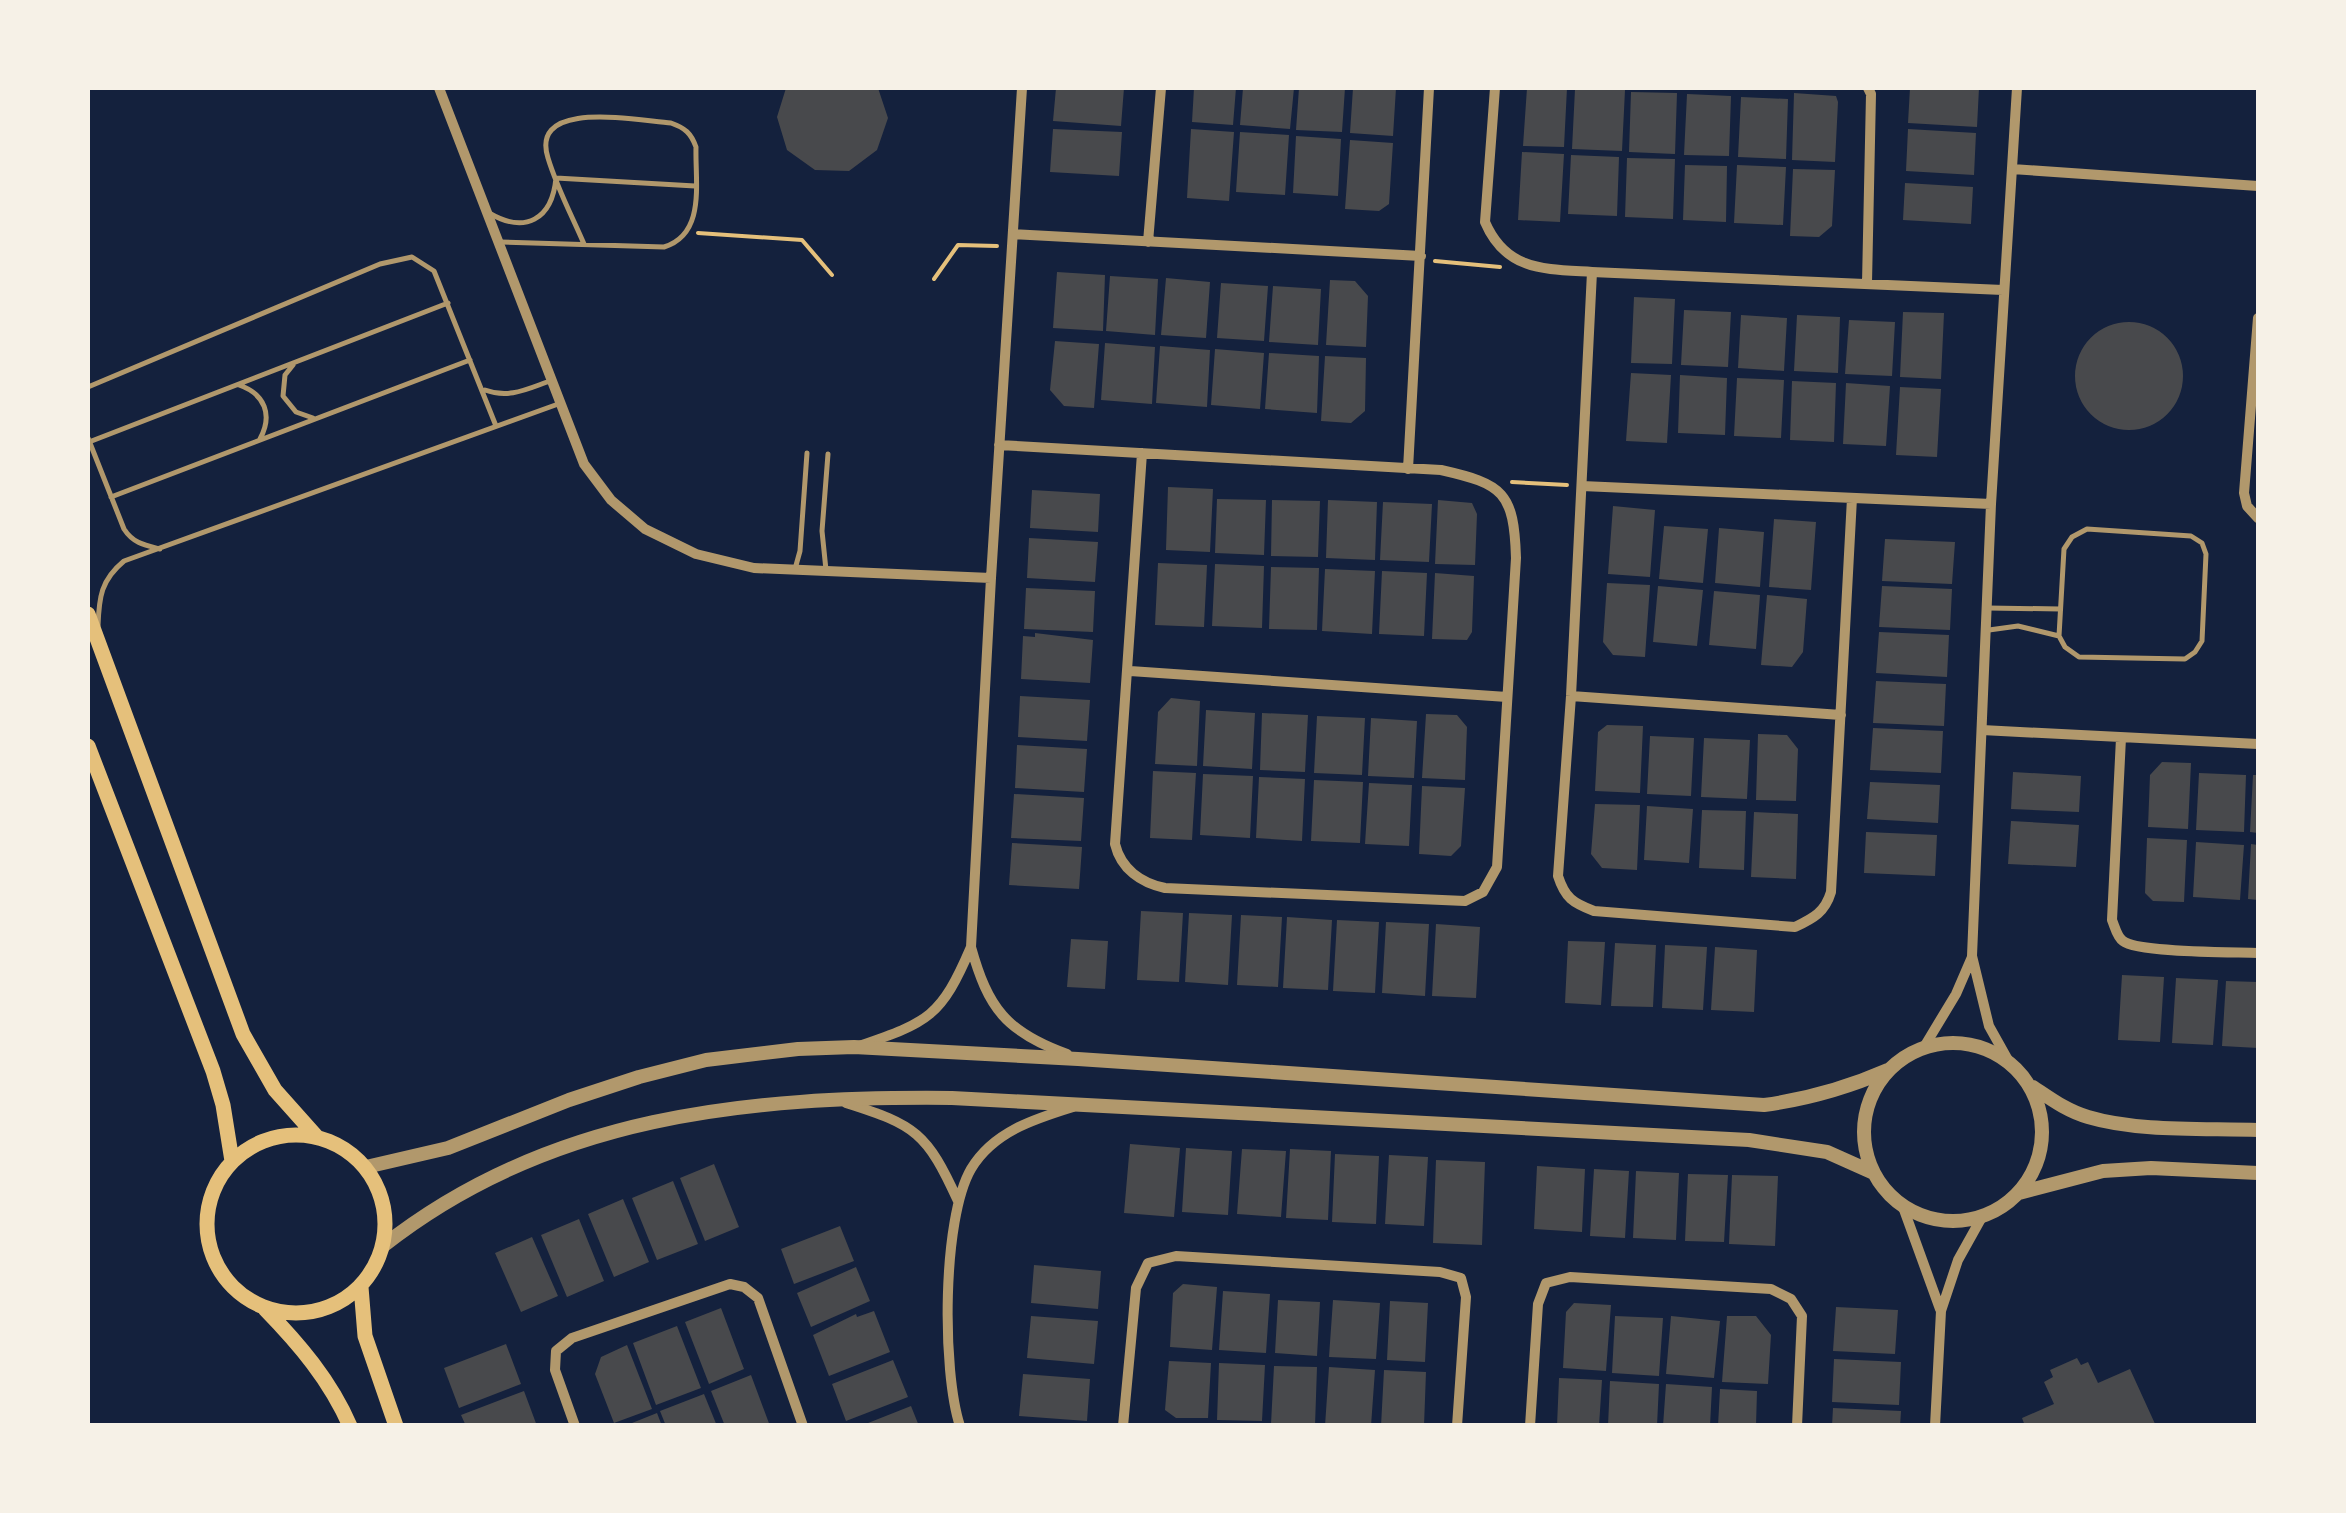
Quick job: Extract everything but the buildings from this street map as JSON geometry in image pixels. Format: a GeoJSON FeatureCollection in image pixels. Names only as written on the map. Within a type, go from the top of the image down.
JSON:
{"type":"FeatureCollection","features":[{"type":"Feature","properties":{"kind":"main road"},"geometry":{"type":"LineString","coordinates":[[88,614],[243,1034],[275,1090],[316,1136]]}},
{"type":"Feature","properties":{"kind":"main road"},"geometry":{"type":"LineString","coordinates":[[88,746],[213,1071],[232,1161]]}},
{"type":"Feature","properties":{"kind":"main road"},"geometry":{"type":"LineString","coordinates":[[264,1309],[308,1314],[337,1305],[361,1287],[375,1268],[383,1246],[386,1218],[380,1191],[366,1167],[344,1147],[316,1136],[294,1134],[250,1147],[232,1161],[218,1181],[209,1204],[206,1228],[210,1251],[220,1273],[236,1291],[264,1309],[308,1355],[338,1398],[350,1426]]}},
{"type":"Feature","properties":{"kind":"main road"},"geometry":{"type":"LineString","coordinates":[[361,1287],[365,1336],[396,1426]]}},
{"type":"Feature","properties":{"kind":"street"},"geometry":{"type":"LineString","coordinates":[[438,88],[584,464],[611,500],[645,528],[696,554],[754,568],[990,578]]}},
{"type":"Feature","properties":{"kind":"street"},"geometry":{"type":"LineString","coordinates":[[1022,88],[990,578],[972,946],[991,1004],[1010,1026],[1038,1044],[1078,1059]]}},
{"type":"Feature","properties":{"kind":"street"},"geometry":{"type":"LineString","coordinates":[[1148,242],[1161,88]]}},
{"type":"Feature","properties":{"kind":"street"},"geometry":{"type":"LineString","coordinates":[[1408,469],[1429,88]]}},
{"type":"Feature","properties":{"kind":"street"},"geometry":{"type":"LineString","coordinates":[[1495,88],[1485,222],[1494,242],[1510,258],[1542,269],[2004,290]]}},
{"type":"Feature","properties":{"kind":"street"},"geometry":{"type":"LineString","coordinates":[[1866,283],[1872,94],[1868,88]]}},
{"type":"Feature","properties":{"kind":"street"},"geometry":{"type":"LineString","coordinates":[[2017,88],[1990,504],[1972,956],[1989,1026],[2008,1060],[2030,1085],[2062,1107],[2103,1120],[2258,1130]]}},
{"type":"Feature","properties":{"kind":"street"},"geometry":{"type":"LineString","coordinates":[[2012,169],[2258,186]]}},
{"type":"Feature","properties":{"kind":"street"},"geometry":{"type":"LineString","coordinates":[[1012,240],[1148,242],[1421,256]]}},
{"type":"Feature","properties":{"kind":"street"},"geometry":{"type":"LineString","coordinates":[[1592,272],[1558,876],[1572,902],[1594,910],[1795,927],[1816,917],[1826,906],[1832,892],[1852,498]]}},
{"type":"Feature","properties":{"kind":"street"},"geometry":{"type":"LineString","coordinates":[[2258,318],[2244,493],[2247,506],[2258,518]]}},
{"type":"Feature","properties":{"kind":"street"},"geometry":{"type":"LineString","coordinates":[[999,445],[1142,453],[1408,469],[1441,470],[1482,479],[1503,494],[1515,526],[1516,558],[1496,867],[1483,892],[1466,901],[1165,888],[1147,885],[1118,856],[1115,844],[1130,671],[1142,453]]}},
{"type":"Feature","properties":{"kind":"street"},"geometry":{"type":"LineString","coordinates":[[1582,486],[1990,504]]}},
{"type":"Feature","properties":{"kind":"street"},"geometry":{"type":"LineString","coordinates":[[1130,671],[1507,697]]}},
{"type":"Feature","properties":{"kind":"street"},"geometry":{"type":"LineString","coordinates":[[1571,696],[1841,714]]}},
{"type":"Feature","properties":{"kind":"street"},"geometry":{"type":"LineString","coordinates":[[1982,730],[2258,744]]}},
{"type":"Feature","properties":{"kind":"street"},"geometry":{"type":"LineString","coordinates":[[2121,738],[2112,920],[2118,934],[2125,943],[2144,948],[2258,953]]}},
{"type":"Feature","properties":{"kind":"street"},"geometry":{"type":"LineString","coordinates":[[854,1048],[920,1024],[954,986],[972,946]]}},
{"type":"Feature","properties":{"kind":"street"},"geometry":{"type":"LineString","coordinates":[[1924,1047],[1956,994],[1972,956]]}},
{"type":"Feature","properties":{"kind":"street"},"geometry":{"type":"LineString","coordinates":[[2008,1060],[1982,1046],[1953,1042],[1924,1047],[1898,1060],[1875,1088],[1864,1130],[1866,1152],[1886,1192],[1904,1207],[1928,1218],[1955,1222],[1982,1217],[2018,1194],[2104,1171],[2152,1168],[2258,1173]]}},
{"type":"Feature","properties":{"kind":"street"},"geometry":{"type":"LineString","coordinates":[[366,1167],[448,1148],[569,1100],[706,1060],[798,1049],[1078,1059],[1764,1105],[1805,1100],[1888,1070]]}},
{"type":"Feature","properties":{"kind":"street"},"geometry":{"type":"LineString","coordinates":[[2018,1194],[2032,1175],[2043,1130],[2040,1106],[2030,1085]]}},
{"type":"Feature","properties":{"kind":"street"},"geometry":{"type":"LineString","coordinates":[[383,1246],[450,1198],[577,1140],[760,1103],[830,1098],[952,1098],[1749,1140],[1827,1152],[1874,1173]]}},
{"type":"Feature","properties":{"kind":"street"},"geometry":{"type":"LineString","coordinates":[[830,1098],[904,1122],[930,1150],[958,1202]]}},
{"type":"Feature","properties":{"kind":"street"},"geometry":{"type":"LineString","coordinates":[[960,1426],[949,1377],[948,1331],[958,1202],[970,1170],[1006,1134],[1025,1122],[1073,1107]]}},
{"type":"Feature","properties":{"kind":"street"},"geometry":{"type":"LineString","coordinates":[[1904,1207],[1941,1311]]}},
{"type":"Feature","properties":{"kind":"street"},"geometry":{"type":"LineString","coordinates":[[1935,1426],[1941,1311],[1958,1260],[1982,1217]]}},
{"type":"Feature","properties":{"kind":"street"},"geometry":{"type":"LineString","coordinates":[[1122,1426],[1136,1288],[1148,1262],[1176,1256],[1440,1272],[1461,1278],[1466,1296],[1457,1426]]}},
{"type":"Feature","properties":{"kind":"street"},"geometry":{"type":"LineString","coordinates":[[1530,1426],[1538,1304],[1546,1282],[1570,1278],[1770,1289],[1791,1299],[1802,1316],[1797,1426]]}},
{"type":"Feature","properties":{"kind":"street"},"geometry":{"type":"LineString","coordinates":[[576,1426],[554,1370],[556,1352],[572,1338],[730,1284],[744,1287],[758,1298],[803,1426]]}},
{"type":"Feature","properties":{"kind":"lane"},"geometry":{"type":"LineString","coordinates":[[498,242],[664,247],[678,242],[689,232],[694,216],[696,147],[684,128],[671,123],[574,117],[558,122],[546,136],[546,155],[584,244]]}},
{"type":"Feature","properties":{"kind":"lane"},"geometry":{"type":"LineString","coordinates":[[486,212],[506,222],[525,223],[543,214],[554,198],[556,178]]}},
{"type":"Feature","properties":{"kind":"lane"},"geometry":{"type":"LineString","coordinates":[[556,178],[695,186]]}},
{"type":"Feature","properties":{"kind":"lane"},"geometry":{"type":"LineString","coordinates":[[88,387],[398,258],[412,257],[434,271],[496,426]]}},
{"type":"Feature","properties":{"kind":"lane"},"geometry":{"type":"LineString","coordinates":[[160,549],[130,538],[88,440],[448,302]]}},
{"type":"Feature","properties":{"kind":"lane"},"geometry":{"type":"LineString","coordinates":[[112,497],[470,360]]}},
{"type":"Feature","properties":{"kind":"lane"},"geometry":{"type":"LineString","coordinates":[[295,362],[285,375],[283,396],[296,412],[316,419]]}},
{"type":"Feature","properties":{"kind":"lane"},"geometry":{"type":"LineString","coordinates":[[484,390],[513,395],[553,380]]}},
{"type":"Feature","properties":{"kind":"lane"},"geometry":{"type":"LineString","coordinates":[[237,385],[255,392],[265,406],[266,426],[258,441]]}},
{"type":"Feature","properties":{"kind":"lane"},"geometry":{"type":"LineString","coordinates":[[97,639],[99,592],[109,573],[124,561],[562,403]]}},
{"type":"Feature","properties":{"kind":"lane"},"geometry":{"type":"LineString","coordinates":[[795,569],[808,453]]}},
{"type":"Feature","properties":{"kind":"lane"},"geometry":{"type":"LineString","coordinates":[[826,570],[822,531],[828,454]]}},
{"type":"Feature","properties":{"kind":"lane"},"geometry":{"type":"LineString","coordinates":[[2087,529],[2192,536],[2202,543],[2206,554],[2202,641],[2185,658],[2079,657],[2064,647],[2059,636],[2060,609],[2064,548],[2072,537],[2087,529]]}},
{"type":"Feature","properties":{"kind":"lane"},"geometry":{"type":"LineString","coordinates":[[1986,608],[2060,609]]}},
{"type":"Feature","properties":{"kind":"lane"},"geometry":{"type":"LineString","coordinates":[[1986,630],[2018,626],[2059,636]]}},
{"type":"Feature","properties":{"kind":"path"},"geometry":{"type":"LineString","coordinates":[[689,232],[802,240],[832,274]]}},
{"type":"Feature","properties":{"kind":"path"},"geometry":{"type":"LineString","coordinates":[[934,279],[958,245],[1012,240]]}},
{"type":"Feature","properties":{"kind":"path"},"geometry":{"type":"LineString","coordinates":[[1421,256],[1447,264],[1504,267]]}},
{"type":"Feature","properties":{"kind":"path"},"geometry":{"type":"LineString","coordinates":[[1494,488],[1519,481],[1582,486]]}}]}
